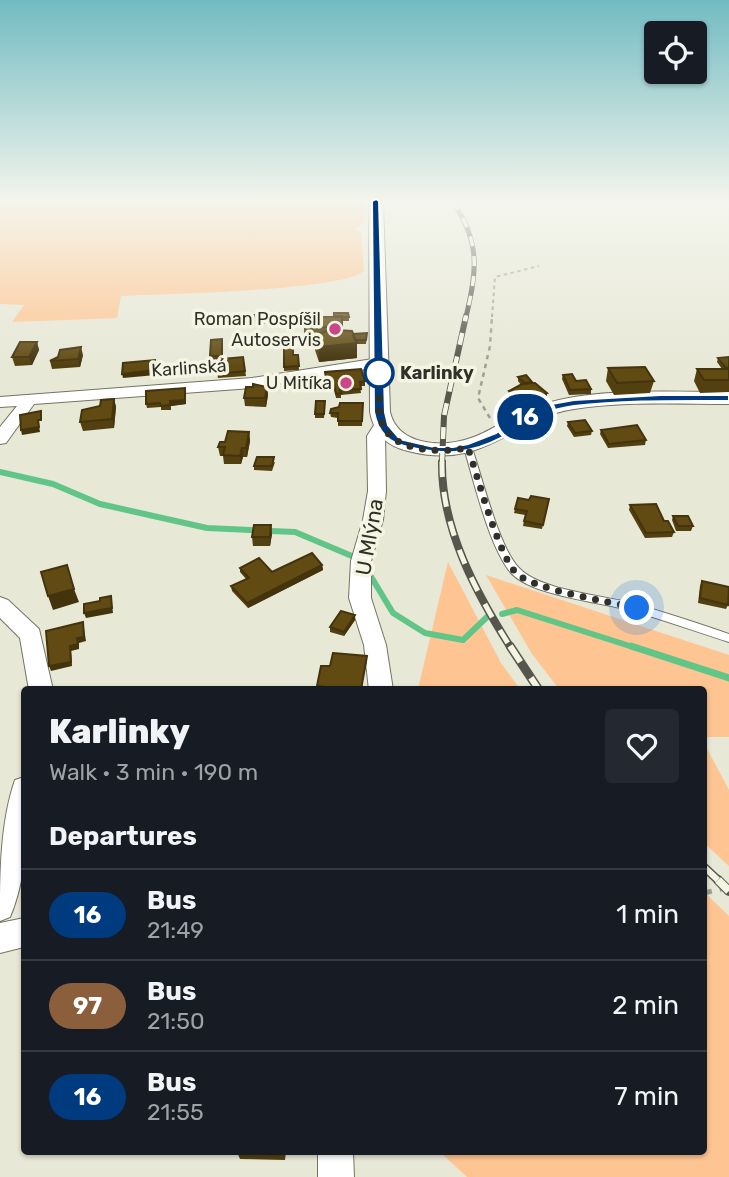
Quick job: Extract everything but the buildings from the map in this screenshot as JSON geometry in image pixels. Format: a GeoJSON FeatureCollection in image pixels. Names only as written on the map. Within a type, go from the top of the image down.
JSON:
{"type":"FeatureCollection","features":[{"type":"Feature","properties":{"kind":"street"},"geometry":{"type":"LineString","coordinates":[[377,256],[382,426],[397,442],[434,450],[468,448],[499,435],[522,419],[546,408],[574,403],[660,398],[729,398]]}},
{"type":"Feature","properties":{"kind":"street","name":"Karlinská"},"geometry":{"type":"LineString","coordinates":[[0,402],[251,383],[379,363]]}},
{"type":"Feature","properties":{"kind":"street"},"geometry":{"type":"LineString","coordinates":[[0,439],[30,399]]}},
{"type":"Feature","properties":{"kind":"street","name":"U Mlýna"},"geometry":{"type":"LineString","coordinates":[[380,686],[375,645],[360,598],[362,560],[373,520],[377,491],[376,436],[382,426]]}},
{"type":"Feature","properties":{"kind":"street"},"geometry":{"type":"LineString","coordinates":[[0,605],[31,635],[40,686]]}},
{"type":"Feature","properties":{"kind":"street"},"geometry":{"type":"LineString","coordinates":[[0,907],[21,803]]}},
{"type":"Feature","properties":{"kind":"street"},"geometry":{"type":"LineString","coordinates":[[0,938],[21,934]]}},
{"type":"Feature","properties":{"kind":"street"},"geometry":{"type":"LineString","coordinates":[[336,1155],[336,1177]]}},
{"type":"Feature","properties":{"kind":"lane"},"geometry":{"type":"LineString","coordinates":[[468,448],[495,529],[516,573],[537,583],[677,620],[729,638]]}},
{"type":"Feature","properties":{"kind":"path"},"geometry":{"type":"LineString","coordinates":[[499,435],[478,398],[490,346],[495,276],[539,266]]}},
{"type":"Feature","properties":{"kind":"path"},"geometry":{"type":"LineString","coordinates":[[707,892],[729,887]]}},
{"type":"Feature","properties":{"kind":"shaded area"},"geometry":{"type":"Polygon","coordinates":[[[0,256],[363,256],[364,271],[349,278],[322,283],[121,296],[117,318],[12,322],[24,305],[0,304],[0,256]]]}},
{"type":"Feature","properties":{"kind":"shaded area"},"geometry":{"type":"Polygon","coordinates":[[[448,562],[501,663],[518,686],[419,686],[448,562]]]}},
{"type":"Feature","properties":{"kind":"shaded area"},"geometry":{"type":"Polygon","coordinates":[[[486,575],[729,655],[729,737],[707,737],[707,686],[557,686],[532,654],[486,575]]]}},
{"type":"Feature","properties":{"kind":"shaded area"},"geometry":{"type":"Polygon","coordinates":[[[707,749],[729,790],[729,866],[707,846],[707,749]]]}},
{"type":"Feature","properties":{"kind":"shaded area"},"geometry":{"type":"Polygon","coordinates":[[[707,895],[729,916],[729,1177],[467,1177],[443,1155],[707,1155],[707,895]]]}},
{"type":"Feature","properties":{"kind":"waterway"},"geometry":{"type":"LineString","coordinates":[[0,472],[53,484],[100,504],[207,528],[295,532],[359,559]]}},
{"type":"Feature","properties":{"kind":"waterway"},"geometry":{"type":"LineString","coordinates":[[367,570],[393,613],[425,633],[463,640],[487,617]]}},
{"type":"Feature","properties":{"kind":"waterway"},"geometry":{"type":"LineString","coordinates":[[502,614],[517,610],[636,648]]}},
{"type":"Feature","properties":{"kind":"waterway"},"geometry":{"type":"LineString","coordinates":[[631,646],[729,678]]}},
{"type":"Feature","properties":{"kind":"railway"},"geometry":{"type":"LineString","coordinates":[[466,317],[473,285],[474,256]]}},
{"type":"Feature","properties":{"kind":"railway"},"geometry":{"type":"LineString","coordinates":[[442,463],[444,416],[466,316]]}},
{"type":"Feature","properties":{"kind":"railway"},"geometry":{"type":"LineString","coordinates":[[442,463],[443,487],[454,535],[485,605],[511,648]]}},
{"type":"Feature","properties":{"kind":"railway"},"geometry":{"type":"LineString","coordinates":[[510,646],[536,686]]}},
{"type":"Feature","properties":{"kind":"railway"},"geometry":{"type":"LineString","coordinates":[[707,870],[720,882]]}},
{"type":"Feature","properties":{"kind":"railway"},"geometry":{"type":"LineString","coordinates":[[720,882],[729,891]]}},
{"type":"Feature","properties":{"kind":"bus line","name":"16"},"geometry":{"type":"LineString","coordinates":[[377,256],[380,412],[382,426],[397,442],[434,450],[471,447],[499,435],[522,419],[546,408],[574,403],[660,398],[729,398]]}},
{"type":"Feature","properties":{"kind":"place","name":"Roman Pospíšil Autoservis"},"geometry":{"type":"Point","coordinates":[335,329]}},
{"type":"Feature","properties":{"kind":"place","name":"Karlinky"},"geometry":{"type":"Point","coordinates":[379,373]}},
{"type":"Feature","properties":{"kind":"place","name":"U Mitíka"},"geometry":{"type":"Point","coordinates":[346,383]}},
{"type":"Feature","properties":{"kind":"route"},"geometry":{"type":"LineString","coordinates":[[379,373],[382,426],[397,442],[434,450],[468,448],[495,529],[516,573],[545,586],[637,608]]}}]}
